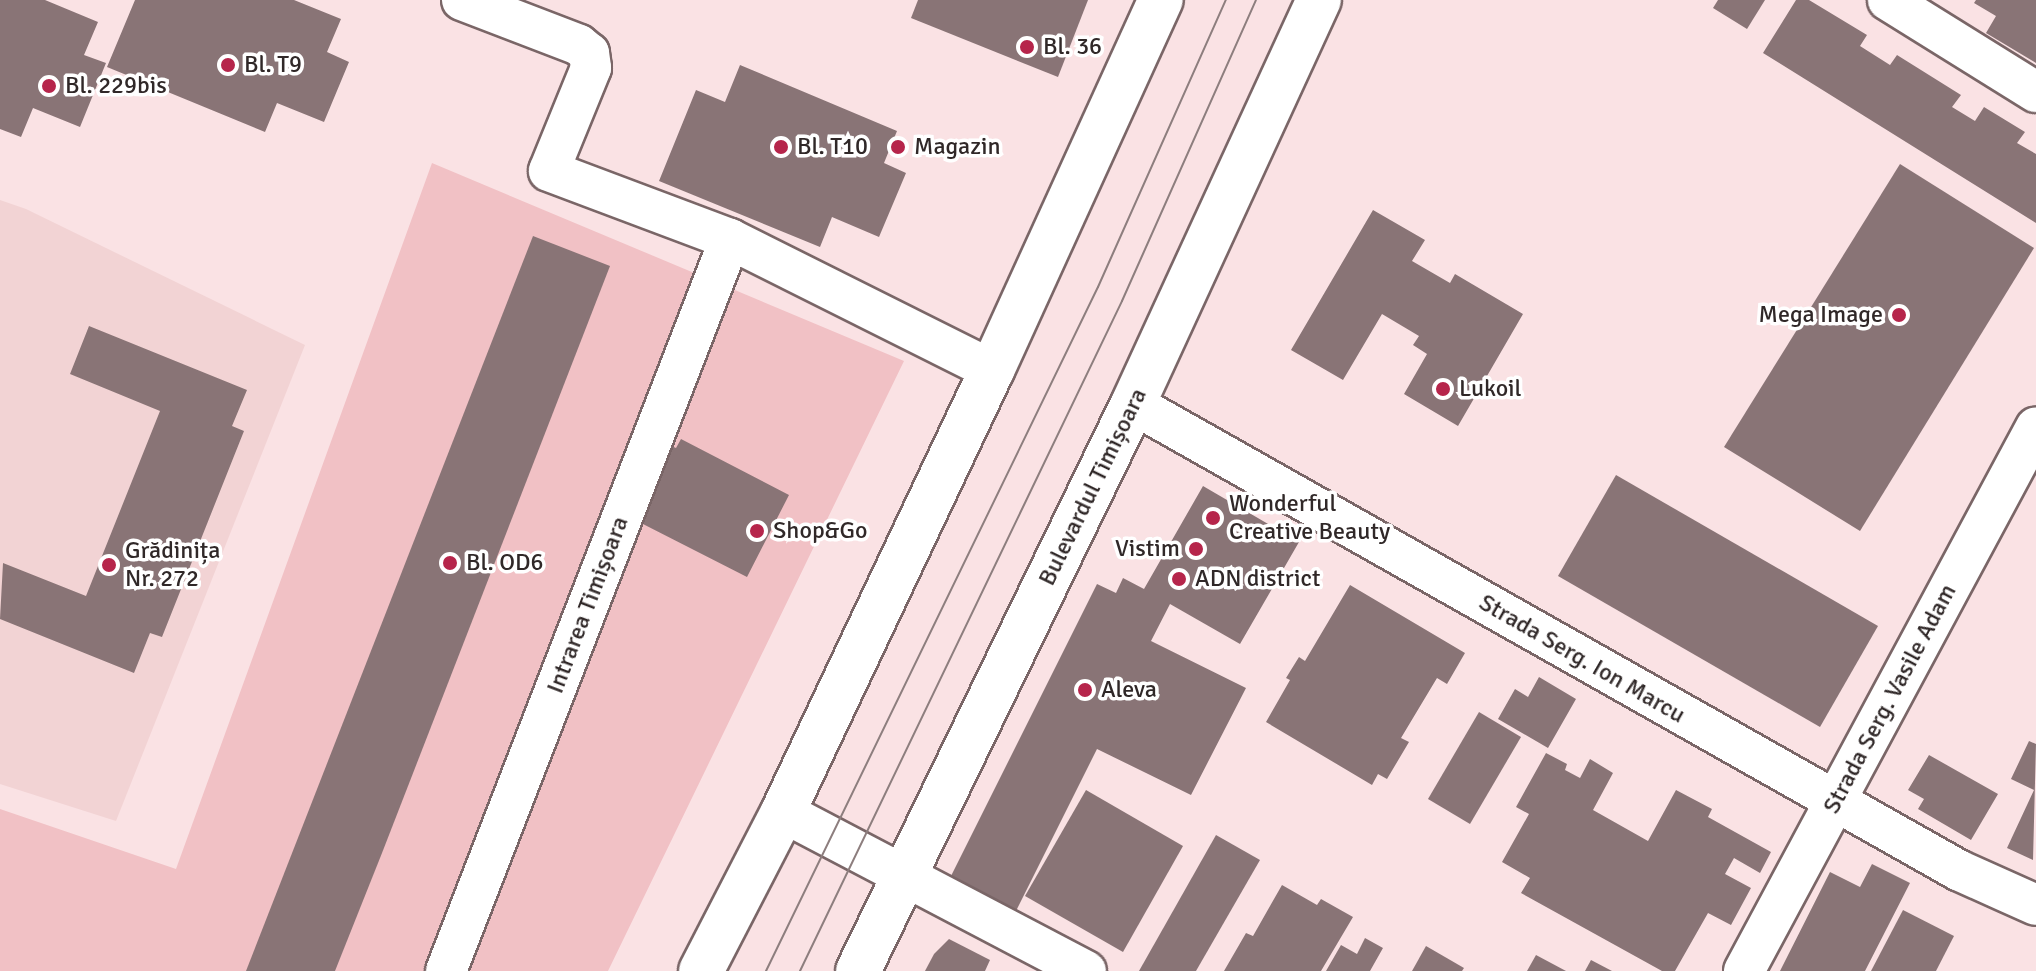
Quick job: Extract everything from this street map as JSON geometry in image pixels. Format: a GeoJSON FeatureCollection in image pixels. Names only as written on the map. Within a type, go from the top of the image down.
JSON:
{"type":"FeatureCollection","features":[{"type":"Feature","properties":{"kind":"main road"},"geometry":{"type":"LineString","coordinates":[[701,971],[783,812],[992,370],[1161,0]]}},
{"type":"Feature","properties":{"kind":"main road","name":"Bulevardul Timișoara"},"geometry":{"type":"LineString","coordinates":[[858,971],[1133,404],[1319,0]]}},
{"type":"Feature","properties":{"kind":"street"},"geometry":{"type":"LineString","coordinates":[[462,0],[579,45],[589,53],[591,68],[549,171],[730,239],[992,370]]}},
{"type":"Feature","properties":{"kind":"street"},"geometry":{"type":"LineString","coordinates":[[1888,0],[2036,92]]}},
{"type":"Feature","properties":{"kind":"street","name":"Intrarea Timișoara"},"geometry":{"type":"LineString","coordinates":[[446,971],[730,239]]}},
{"type":"Feature","properties":{"kind":"street","name":"Strada Serg. Ion Marcu"},"geometry":{"type":"LineString","coordinates":[[1133,404],[1835,802],[1958,870],[2036,905]]}},
{"type":"Feature","properties":{"kind":"street","name":"Strada Serg. Vasile Adam"},"geometry":{"type":"LineString","coordinates":[[1744,971],[2036,427]]}},
{"type":"Feature","properties":{"kind":"street"},"geometry":{"type":"LineString","coordinates":[[783,812],[1086,971]]}},
{"type":"Feature","properties":{"kind":"shaded area"},"geometry":{"type":"Polygon","coordinates":[[[432,163],[904,361],[608,971],[0,971],[0,809],[176,869],[432,163]]]}},
{"type":"Feature","properties":{"kind":"shaded area","name":"Grădinița Nr. 272"},"geometry":{"type":"Polygon","coordinates":[[[0,200],[26,209],[305,345],[116,821],[0,784],[0,200]]]}},
{"type":"Feature","properties":{"kind":"building","name":"Bl. 229bis"},"geometry":{"type":"Polygon","coordinates":[[[0,0],[45,0],[98,22],[84,55],[106,63],[80,127],[33,108],[21,137],[0,129],[0,0]]]}},
{"type":"Feature","properties":{"kind":"building","name":"Bl. T9"},"geometry":{"type":"Polygon","coordinates":[[[135,0],[294,0],[341,19],[327,52],[349,62],[324,122],[277,103],[265,132],[107,67],[135,0]]]}},
{"type":"Feature","properties":{"kind":"building","name":"Bl. 36"},"geometry":{"type":"Polygon","coordinates":[[[918,0],[1088,0],[1058,77],[911,18],[918,0]]]}},
{"type":"Feature","properties":{"kind":"building"},"geometry":{"type":"Polygon","coordinates":[[[1718,0],[1765,0],[1747,29],[1713,8],[1718,0]]]}},
{"type":"Feature","properties":{"kind":"building"},"geometry":{"type":"Polygon","coordinates":[[[1796,0],[1809,0],[1867,35],[1860,46],[1890,65],[1897,55],[1961,95],[1952,107],[1975,121],[1984,107],[2025,132],[2017,143],[2036,154],[2036,223],[1763,53],[1796,0]]]}},
{"type":"Feature","properties":{"kind":"building"},"geometry":{"type":"Polygon","coordinates":[[[1976,0],[2036,0],[2036,63],[1986,33],[1996,16],[1974,3],[1976,0]]]}},
{"type":"Feature","properties":{"kind":"building","name":"Bl. T10"},"geometry":{"type":"Polygon","coordinates":[[[740,65],[897,131],[884,163],[906,173],[879,237],[832,217],[820,247],[659,181],[696,90],[725,102],[740,65]]]}},
{"type":"Feature","properties":{"kind":"building","name":"Mega Image"},"geometry":{"type":"Polygon","coordinates":[[[1900,164],[2034,248],[1860,531],[1724,447],[1900,164]]]}},
{"type":"Feature","properties":{"kind":"building"},"geometry":{"type":"Polygon","coordinates":[[[1373,210],[1425,240],[1412,261],[1450,283],[1455,274],[1523,314],[1458,426],[1404,394],[1427,354],[1413,345],[1419,336],[1382,314],[1343,380],[1291,350],[1373,210]]]}},
{"type":"Feature","properties":{"kind":"building","name":"Bl. OD6"},"geometry":{"type":"Polygon","coordinates":[[[533,236],[610,266],[382,853],[335,971],[246,971],[533,236]]]}},
{"type":"Feature","properties":{"kind":"building"},"geometry":{"type":"Polygon","coordinates":[[[89,326],[247,390],[232,426],[244,431],[162,637],[150,633],[134,673],[0,619],[3,563],[86,596],[160,411],[70,374],[89,326]]]}},
{"type":"Feature","properties":{"kind":"building"},"geometry":{"type":"Polygon","coordinates":[[[681,439],[789,495],[747,577],[639,522],[669,445],[676,448],[681,439]]]}},
{"type":"Feature","properties":{"kind":"building"},"geometry":{"type":"Polygon","coordinates":[[[1616,475],[1878,626],[1820,727],[1558,576],[1616,475]]]}},
{"type":"Feature","properties":{"kind":"building"},"geometry":{"type":"Polygon","coordinates":[[[1203,486],[1299,542],[1240,644],[1170,604],[1151,641],[1246,688],[1191,795],[1097,749],[1013,917],[947,884],[1097,584],[1116,593],[1123,578],[1144,589],[1203,486]]]}},
{"type":"Feature","properties":{"kind":"building"},"geometry":{"type":"Polygon","coordinates":[[[1350,585],[1465,653],[1447,684],[1437,678],[1401,738],[1409,742],[1387,779],[1378,774],[1372,785],[1266,722],[1290,680],[1286,678],[1299,657],[1305,661],[1350,585]]]}},
{"type":"Feature","properties":{"kind":"building"},"geometry":{"type":"Polygon","coordinates":[[[1539,677],[1576,699],[1548,748],[1498,719],[1515,689],[1528,697],[1539,677]]]}},
{"type":"Feature","properties":{"kind":"building"},"geometry":{"type":"Polygon","coordinates":[[[1479,712],[1521,737],[1470,824],[1428,799],[1479,712]]]}},
{"type":"Feature","properties":{"kind":"building"},"geometry":{"type":"Polygon","coordinates":[[[2029,741],[2036,744],[2033,860],[2007,848],[2034,790],[2011,779],[2029,741]]]}},
{"type":"Feature","properties":{"kind":"building"},"geometry":{"type":"Polygon","coordinates":[[[1546,753],[1567,764],[1565,770],[1580,778],[1590,759],[1613,773],[1593,810],[1648,841],[1676,790],[1712,809],[1708,817],[1771,852],[1760,873],[1734,858],[1725,874],[1751,888],[1731,925],[1708,913],[1675,971],[1662,971],[1521,893],[1530,878],[1502,862],[1529,814],[1516,807],[1546,753]]]}},
{"type":"Feature","properties":{"kind":"building"},"geometry":{"type":"Polygon","coordinates":[[[1929,755],[1998,794],[1971,840],[1918,809],[1924,799],[1908,790],[1929,755]]]}},
{"type":"Feature","properties":{"kind":"building"},"geometry":{"type":"Polygon","coordinates":[[[1086,790],[1183,846],[1123,952],[1025,896],[1086,790]]]}},
{"type":"Feature","properties":{"kind":"building"},"geometry":{"type":"Polygon","coordinates":[[[1216,835],[1260,860],[1196,971],[1139,971],[1216,835]]]}},
{"type":"Feature","properties":{"kind":"building"},"geometry":{"type":"Polygon","coordinates":[[[1872,864],[1910,883],[1865,971],[1780,971],[1830,872],[1860,887],[1872,864]]]}},
{"type":"Feature","properties":{"kind":"building"},"geometry":{"type":"Polygon","coordinates":[[[1282,885],[1317,905],[1321,899],[1353,917],[1321,971],[1224,971],[1246,933],[1253,936],[1282,885]]]}},
{"type":"Feature","properties":{"kind":"building"},"geometry":{"type":"Polygon","coordinates":[[[1903,910],[1954,936],[1936,971],[1871,971],[1903,910]]]}},
{"type":"Feature","properties":{"kind":"building"},"geometry":{"type":"Polygon","coordinates":[[[1365,938],[1383,948],[1370,971],[1326,971],[1341,945],[1357,954],[1365,938]]]}},
{"type":"Feature","properties":{"kind":"building"},"geometry":{"type":"Polygon","coordinates":[[[949,939],[990,960],[985,971],[925,971],[934,954],[949,939]]]}},
{"type":"Feature","properties":{"kind":"building"},"geometry":{"type":"Polygon","coordinates":[[[1426,946],[1464,968],[1462,971],[1412,971],[1426,946]]]}},
{"type":"Feature","properties":{"kind":"building"},"geometry":{"type":"Polygon","coordinates":[[[1536,955],[1566,971],[1527,971],[1536,955]]]}},
{"type":"Feature","properties":{"kind":"building"},"geometry":{"type":"Polygon","coordinates":[[[1591,960],[1612,971],[1585,971],[1591,960]]]}},
{"type":"Feature","properties":{"kind":"tram line"},"geometry":{"type":"LineString","coordinates":[[766,971],[1098,287],[1226,0]]}},
{"type":"Feature","properties":{"kind":"tram line"},"geometry":{"type":"LineString","coordinates":[[800,971],[1122,301],[1256,0]]}},
{"type":"Feature","properties":{"kind":"place","name":"Bl. 36"},"geometry":{"type":"Point","coordinates":[1027,47]}},
{"type":"Feature","properties":{"kind":"place","name":"Bl. T9"},"geometry":{"type":"Point","coordinates":[228,65]}},
{"type":"Feature","properties":{"kind":"place","name":"Bl. 229bis"},"geometry":{"type":"Point","coordinates":[49,86]}},
{"type":"Feature","properties":{"kind":"place","name":"Bl. T10"},"geometry":{"type":"Point","coordinates":[781,147]}},
{"type":"Feature","properties":{"kind":"place","name":"Magazin"},"geometry":{"type":"Point","coordinates":[898,147]}},
{"type":"Feature","properties":{"kind":"place","name":"Mega Image"},"geometry":{"type":"Point","coordinates":[1899,315]}},
{"type":"Feature","properties":{"kind":"place","name":"Lukoil"},"geometry":{"type":"Point","coordinates":[1443,389]}},
{"type":"Feature","properties":{"kind":"place","name":"Wonderful Creative Beauty"},"geometry":{"type":"Point","coordinates":[1213,518]}},
{"type":"Feature","properties":{"kind":"place","name":"Shop&Go"},"geometry":{"type":"Point","coordinates":[757,531]}},
{"type":"Feature","properties":{"kind":"place","name":"Vistim"},"geometry":{"type":"Point","coordinates":[1196,549]}},
{"type":"Feature","properties":{"kind":"place","name":"Bl. OD6"},"geometry":{"type":"Point","coordinates":[450,563]}},
{"type":"Feature","properties":{"kind":"place","name":"Grădinița Nr. 272"},"geometry":{"type":"Point","coordinates":[109,565]}},
{"type":"Feature","properties":{"kind":"place","name":"ADN district"},"geometry":{"type":"Point","coordinates":[1179,579]}},
{"type":"Feature","properties":{"kind":"place","name":"Aleva"},"geometry":{"type":"Point","coordinates":[1085,690]}}]}
